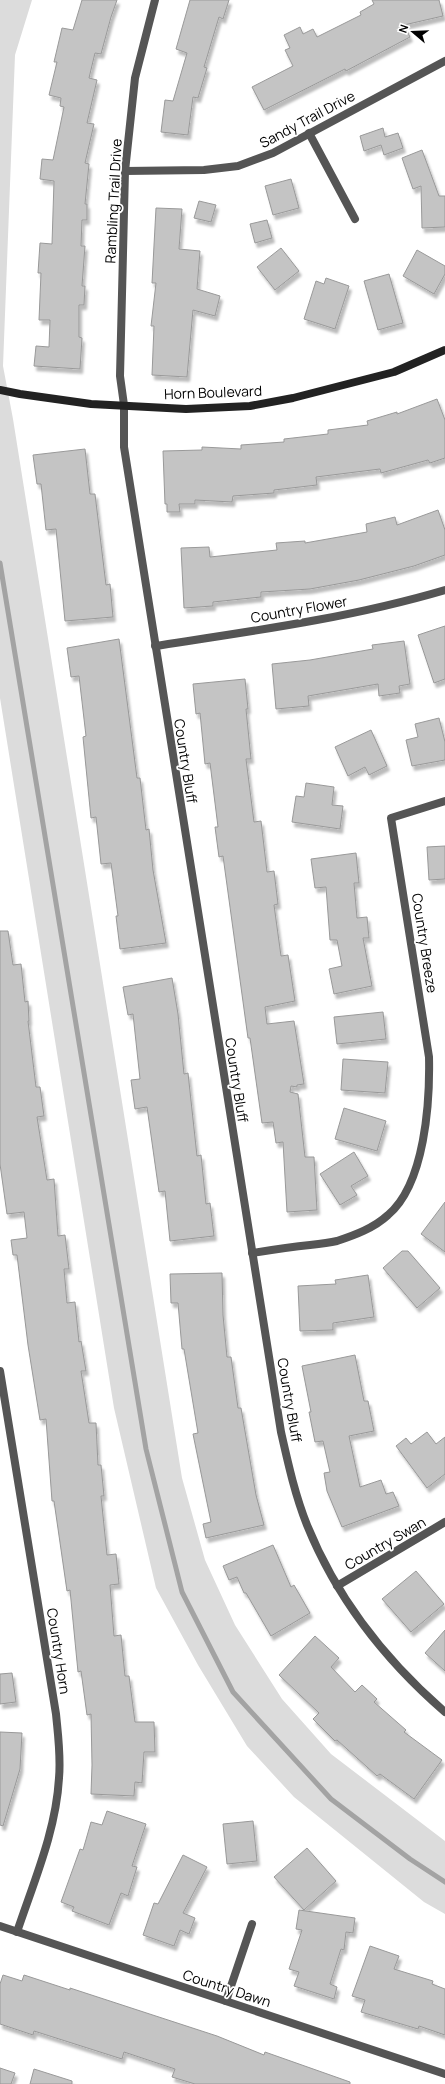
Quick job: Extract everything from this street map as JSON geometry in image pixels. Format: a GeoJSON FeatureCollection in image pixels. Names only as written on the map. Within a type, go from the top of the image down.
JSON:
{"type":"FeatureCollection","features":[{"type":"Feature","properties":{"kind":"street","name":"Rambling Trail Drive"},"geometry":{"type":"LineString","coordinates":[[124,405],[120,376],[125,171],[135,78],[155,0]]}},
{"type":"Feature","properties":{"kind":"street","name":"Sandy Trail Drive"},"geometry":{"type":"LineString","coordinates":[[125,171],[204,170],[238,166],[273,153],[445,61]]}},
{"type":"Feature","properties":{"kind":"street"},"geometry":{"type":"LineString","coordinates":[[309,133],[355,219]]}},
{"type":"Feature","properties":{"kind":"street","name":"Horn Boulevard"},"geometry":{"type":"LineString","coordinates":[[0,390],[91,404],[186,409],[250,406],[293,398],[394,372],[445,350]]}},
{"type":"Feature","properties":{"kind":"street","name":"Country Bluff"},"geometry":{"type":"LineString","coordinates":[[124,405],[124,447],[155,646],[281,1432],[292,1479],[307,1525],[327,1569],[352,1610],[381,1649],[414,1685],[445,1712]]}},
{"type":"Feature","properties":{"kind":"street","name":"Country Flower"},"geometry":{"type":"LineString","coordinates":[[155,646],[333,618],[404,602],[445,590]]}},
{"type":"Feature","properties":{"kind":"street","name":"Country Breeze"},"geometry":{"type":"LineString","coordinates":[[252,1253],[336,1241],[366,1230],[389,1215],[406,1193],[424,1138],[429,1094],[429,1064],[391,818],[445,801]]}},
{"type":"Feature","properties":{"kind":"street","name":"Country Horn"},"geometry":{"type":"LineString","coordinates":[[0,1371],[56,1714],[60,1748],[58,1785],[50,1836],[17,1932]]}},
{"type":"Feature","properties":{"kind":"street","name":"Country Swan"},"geometry":{"type":"LineString","coordinates":[[337,1586],[445,1522]]}},
{"type":"Feature","properties":{"kind":"street"},"geometry":{"type":"LineString","coordinates":[[226,2001],[252,1924]]}},
{"type":"Feature","properties":{"kind":"street","name":"Country Dawn"},"geometry":{"type":"LineString","coordinates":[[0,1926],[445,2074]]}},
{"type":"Feature","properties":{"kind":"shaded area"},"geometry":{"type":"Polygon","coordinates":[[[0,0],[32,0],[15,55],[3,366],[13,419],[182,1478],[205,1560],[235,1625],[282,1699],[331,1754],[445,1841],[445,1914],[424,1902],[294,1797],[247,1746],[198,1665],[156,1588],[114,1408],[0,698],[0,0]]]}},
{"type":"Feature","properties":{"kind":"building"},"geometry":{"type":"Polygon","coordinates":[[[82,0],[117,0],[101,54],[95,53],[89,78],[97,80],[87,123],[94,124],[85,163],[89,164],[85,204],[87,204],[87,220],[82,220],[81,246],[85,246],[82,286],[85,286],[84,305],[79,305],[79,337],[82,338],[80,369],[34,366],[36,346],[49,347],[50,320],[39,320],[41,273],[38,273],[40,243],[52,244],[54,181],[40,179],[42,159],[53,160],[64,107],[60,106],[61,98],[49,95],[57,62],[54,62],[62,28],[73,30],[82,0]]]}},
{"type":"Feature","properties":{"kind":"building"},"geometry":{"type":"Polygon","coordinates":[[[190,0],[229,0],[223,19],[219,17],[204,67],[207,68],[198,98],[193,97],[188,135],[161,132],[165,100],[173,101],[187,53],[176,49],[190,0]]]}},
{"type":"Feature","properties":{"kind":"building"},"geometry":{"type":"Polygon","coordinates":[[[372,0],[439,0],[443,16],[404,25],[410,37],[346,71],[345,69],[264,110],[252,87],[293,66],[285,50],[290,48],[284,35],[300,27],[303,34],[313,29],[317,37],[361,15],[360,12],[374,4],[372,0]]]}},
{"type":"Feature","properties":{"kind":"building"},"geometry":{"type":"Polygon","coordinates":[[[383,128],[385,137],[398,133],[403,148],[384,155],[381,145],[364,151],[360,136],[383,128]]]}},
{"type":"Feature","properties":{"kind":"building"},"geometry":{"type":"Polygon","coordinates":[[[422,150],[439,196],[445,196],[445,227],[422,228],[421,186],[413,189],[402,158],[422,150]]]}},
{"type":"Feature","properties":{"kind":"building"},"geometry":{"type":"Polygon","coordinates":[[[291,179],[299,208],[273,215],[265,186],[291,179]]]}},
{"type":"Feature","properties":{"kind":"building"},"geometry":{"type":"Polygon","coordinates":[[[199,201],[216,205],[211,222],[194,218],[199,201]]]}},
{"type":"Feature","properties":{"kind":"building"},"geometry":{"type":"Polygon","coordinates":[[[156,208],[182,209],[179,249],[200,251],[197,289],[220,296],[215,316],[193,310],[187,377],[152,375],[154,326],[151,326],[156,283],[152,283],[156,208]]]}},
{"type":"Feature","properties":{"kind":"building"},"geometry":{"type":"Polygon","coordinates":[[[267,220],[272,238],[255,243],[250,224],[267,220]]]}},
{"type":"Feature","properties":{"kind":"building"},"geometry":{"type":"Polygon","coordinates":[[[281,248],[299,271],[275,290],[257,267],[281,248]]]}},
{"type":"Feature","properties":{"kind":"building"},"geometry":{"type":"Polygon","coordinates":[[[417,250],[445,266],[445,274],[434,294],[403,276],[417,250]]]}},
{"type":"Feature","properties":{"kind":"building"},"geometry":{"type":"Polygon","coordinates":[[[389,274],[403,323],[378,330],[364,281],[389,274]]]}},
{"type":"Feature","properties":{"kind":"building"},"geometry":{"type":"Polygon","coordinates":[[[326,278],[349,286],[335,329],[304,319],[316,281],[324,284],[326,278]]]}},
{"type":"Feature","properties":{"kind":"building"},"geometry":{"type":"Polygon","coordinates":[[[437,399],[445,420],[445,458],[430,463],[428,460],[381,473],[380,469],[316,477],[317,485],[274,490],[274,493],[233,496],[232,502],[195,500],[195,504],[179,504],[180,512],[167,512],[167,504],[165,504],[163,451],[202,450],[202,447],[241,449],[241,445],[284,442],[284,439],[328,434],[328,430],[368,425],[367,421],[397,412],[397,414],[437,399]]]}},
{"type":"Feature","properties":{"kind":"building"},"geometry":{"type":"Polygon","coordinates":[[[85,449],[90,494],[95,494],[106,585],[110,584],[113,617],[65,621],[56,529],[46,530],[41,484],[37,484],[33,455],[85,449]]]}},
{"type":"Feature","properties":{"kind":"building"},"geometry":{"type":"Polygon","coordinates":[[[438,510],[445,530],[445,555],[414,566],[359,580],[310,589],[261,592],[261,597],[213,602],[213,606],[184,608],[181,548],[209,547],[210,557],[277,550],[276,543],[305,541],[305,543],[367,532],[366,524],[395,517],[397,525],[438,510]]]}},
{"type":"Feature","properties":{"kind":"building"},"geometry":{"type":"Polygon","coordinates":[[[445,626],[445,679],[434,683],[418,635],[445,626]]]}},
{"type":"Feature","properties":{"kind":"building"},"geometry":{"type":"Polygon","coordinates":[[[119,639],[137,778],[140,778],[146,830],[149,829],[153,870],[166,943],[120,949],[116,916],[118,916],[111,863],[101,864],[96,817],[91,818],[83,737],[86,736],[79,676],[71,677],[67,648],[119,639]]]}},
{"type":"Feature","properties":{"kind":"building"},"geometry":{"type":"Polygon","coordinates":[[[404,641],[410,684],[399,686],[400,693],[379,696],[378,684],[308,696],[309,706],[276,709],[272,664],[310,660],[373,649],[372,645],[404,641]]]}},
{"type":"Feature","properties":{"kind":"building"},"geometry":{"type":"Polygon","coordinates":[[[245,679],[248,709],[246,709],[251,759],[246,759],[254,822],[261,821],[267,872],[274,871],[278,904],[274,905],[281,956],[288,955],[295,1001],[265,1007],[267,1024],[294,1021],[304,1084],[297,1085],[297,1087],[291,1086],[290,1092],[298,1094],[305,1157],[314,1157],[317,1210],[287,1212],[283,1142],[276,1143],[273,1122],[262,1123],[250,1038],[248,1038],[223,856],[219,857],[215,827],[218,827],[210,763],[205,764],[200,713],[196,714],[193,684],[245,679]]]}},
{"type":"Feature","properties":{"kind":"building"},"geometry":{"type":"Polygon","coordinates":[[[439,718],[445,742],[445,760],[412,766],[406,740],[418,737],[415,724],[439,718]]]}},
{"type":"Feature","properties":{"kind":"building"},"geometry":{"type":"Polygon","coordinates":[[[371,730],[387,766],[369,775],[365,767],[348,776],[335,747],[371,730]]]}},
{"type":"Feature","properties":{"kind":"building"},"geometry":{"type":"Polygon","coordinates":[[[306,783],[334,787],[332,805],[343,806],[340,829],[292,822],[296,796],[304,797],[306,783]]]}},
{"type":"Feature","properties":{"kind":"building"},"geometry":{"type":"Polygon","coordinates":[[[445,846],[445,879],[429,880],[427,847],[445,846]]]}},
{"type":"Feature","properties":{"kind":"building"},"geometry":{"type":"Polygon","coordinates":[[[356,853],[359,883],[354,883],[357,918],[367,917],[369,938],[363,938],[372,986],[334,994],[329,969],[342,966],[337,940],[330,940],[326,887],[315,888],[311,859],[356,853]]]}},
{"type":"Feature","properties":{"kind":"building"},"geometry":{"type":"Polygon","coordinates":[[[0,931],[8,931],[13,965],[21,964],[25,1002],[28,1001],[28,1021],[36,1087],[40,1087],[44,1116],[37,1117],[47,1180],[54,1179],[58,1236],[65,1235],[69,1269],[64,1269],[67,1303],[75,1302],[79,1342],[81,1341],[86,1371],[81,1371],[89,1423],[96,1423],[98,1465],[101,1465],[104,1496],[101,1496],[107,1555],[116,1554],[119,1584],[110,1585],[114,1636],[121,1635],[125,1676],[129,1676],[135,1722],[154,1722],[155,1752],[144,1752],[142,1783],[135,1782],[134,1796],[91,1794],[91,1714],[87,1715],[81,1671],[78,1672],[70,1590],[67,1591],[54,1501],[52,1501],[46,1419],[40,1420],[28,1345],[17,1255],[13,1255],[11,1240],[27,1238],[24,1212],[7,1214],[0,1164],[0,931]]]}},
{"type":"Feature","properties":{"kind":"building"},"geometry":{"type":"Polygon","coordinates":[[[172,978],[178,1014],[184,1074],[188,1073],[197,1156],[201,1155],[206,1204],[210,1203],[214,1236],[170,1241],[165,1191],[159,1192],[147,1107],[135,1109],[131,1080],[140,1079],[133,1014],[128,1015],[123,987],[172,978]]]}},
{"type":"Feature","properties":{"kind":"building"},"geometry":{"type":"Polygon","coordinates":[[[383,1012],[386,1039],[337,1044],[334,1017],[383,1012]]]}},
{"type":"Feature","properties":{"kind":"building"},"geometry":{"type":"Polygon","coordinates":[[[343,1059],[388,1062],[385,1093],[341,1090],[343,1059]]]}},
{"type":"Feature","properties":{"kind":"building"},"geometry":{"type":"Polygon","coordinates":[[[344,1108],[386,1121],[377,1151],[335,1139],[344,1108]]]}},
{"type":"Feature","properties":{"kind":"building"},"geometry":{"type":"Polygon","coordinates":[[[354,1152],[368,1176],[351,1186],[357,1195],[340,1205],[320,1174],[354,1152]]]}},
{"type":"Feature","properties":{"kind":"building"},"geometry":{"type":"Polygon","coordinates":[[[445,1202],[445,1252],[421,1234],[445,1202]]]}},
{"type":"Feature","properties":{"kind":"building"},"geometry":{"type":"Polygon","coordinates":[[[402,1251],[408,1251],[440,1288],[417,1308],[383,1268],[402,1251]]]}},
{"type":"Feature","properties":{"kind":"building"},"geometry":{"type":"Polygon","coordinates":[[[222,1273],[223,1315],[227,1357],[231,1357],[238,1408],[241,1408],[256,1495],[264,1525],[206,1538],[203,1524],[211,1522],[193,1434],[198,1433],[184,1349],[182,1349],[178,1303],[171,1303],[170,1274],[222,1273]]]}},
{"type":"Feature","properties":{"kind":"building"},"geometry":{"type":"Polygon","coordinates":[[[368,1275],[374,1317],[333,1323],[333,1330],[300,1331],[298,1286],[336,1284],[335,1280],[368,1275]]]}},
{"type":"Feature","properties":{"kind":"building"},"geometry":{"type":"Polygon","coordinates":[[[355,1355],[364,1401],[368,1401],[374,1431],[349,1436],[360,1487],[381,1480],[386,1494],[393,1492],[399,1506],[342,1527],[327,1491],[324,1473],[330,1472],[323,1441],[315,1442],[302,1366],[355,1355]]]}},
{"type":"Feature","properties":{"kind":"building"},"geometry":{"type":"Polygon","coordinates":[[[427,1432],[436,1444],[445,1437],[445,1474],[427,1488],[396,1446],[406,1438],[411,1444],[427,1432]]]}},
{"type":"Feature","properties":{"kind":"building"},"geometry":{"type":"Polygon","coordinates":[[[273,1545],[291,1587],[294,1585],[310,1613],[271,1636],[246,1593],[244,1593],[237,1577],[229,1580],[223,1566],[273,1545]]]}},
{"type":"Feature","properties":{"kind":"building"},"geometry":{"type":"Polygon","coordinates":[[[416,1571],[444,1604],[411,1632],[382,1599],[416,1571]]]}},
{"type":"Feature","properties":{"kind":"building"},"geometry":{"type":"Polygon","coordinates":[[[445,1630],[445,1671],[425,1653],[445,1630]]]}},
{"type":"Feature","properties":{"kind":"building"},"geometry":{"type":"Polygon","coordinates":[[[315,1636],[339,1658],[331,1667],[355,1692],[362,1685],[377,1699],[374,1702],[406,1730],[404,1732],[442,1760],[414,1799],[380,1774],[377,1776],[337,1740],[335,1741],[313,1719],[319,1713],[279,1675],[315,1636]]]}},
{"type":"Feature","properties":{"kind":"building"},"geometry":{"type":"Polygon","coordinates":[[[12,1673],[16,1702],[0,1704],[0,1674],[12,1673]]]}},
{"type":"Feature","properties":{"kind":"building"},"geometry":{"type":"Polygon","coordinates":[[[0,1732],[22,1733],[20,1769],[3,1826],[0,1825],[0,1732]]]}},
{"type":"Feature","properties":{"kind":"building"},"geometry":{"type":"Polygon","coordinates":[[[107,1811],[146,1824],[132,1866],[137,1867],[128,1896],[121,1893],[109,1925],[72,1911],[74,1907],[61,1902],[80,1849],[83,1850],[91,1822],[102,1825],[107,1811]]]}},
{"type":"Feature","properties":{"kind":"building"},"geometry":{"type":"Polygon","coordinates":[[[253,1821],[257,1861],[227,1864],[223,1824],[253,1821]]]}},
{"type":"Feature","properties":{"kind":"building"},"geometry":{"type":"Polygon","coordinates":[[[307,1848],[336,1881],[304,1910],[274,1877],[307,1848]]]}},
{"type":"Feature","properties":{"kind":"building"},"geometry":{"type":"Polygon","coordinates":[[[183,1855],[207,1867],[183,1913],[195,1918],[189,1934],[180,1930],[174,1946],[143,1935],[154,1903],[158,1904],[183,1855]]]}},
{"type":"Feature","properties":{"kind":"building"},"geometry":{"type":"Polygon","coordinates":[[[299,1910],[355,1918],[353,1933],[346,1932],[344,1950],[341,1949],[330,1984],[337,1987],[334,1999],[294,1986],[299,1972],[289,1969],[302,1930],[296,1929],[299,1910]]]}},
{"type":"Feature","properties":{"kind":"building"},"geometry":{"type":"Polygon","coordinates":[[[370,1946],[399,1956],[394,1969],[433,1981],[432,1984],[445,1989],[445,2035],[419,2026],[418,2029],[361,2012],[365,2000],[352,1996],[370,1946]]]}},
{"type":"Feature","properties":{"kind":"building"},"geometry":{"type":"Polygon","coordinates":[[[3,1975],[22,1981],[24,1975],[70,1990],[70,1988],[217,2036],[264,2055],[265,2052],[350,2082],[350,2084],[195,2084],[172,2077],[175,2069],[124,2052],[122,2059],[34,2031],[33,2035],[0,2024],[0,1984],[3,1975]]]}},
{"type":"Feature","properties":{"kind":"building"},"geometry":{"type":"Polygon","coordinates":[[[0,2068],[15,2073],[11,2084],[0,2084],[0,2068]]]}},
{"type":"Feature","properties":{"kind":"building"},"geometry":{"type":"Polygon","coordinates":[[[34,2069],[72,2081],[72,2084],[30,2084],[34,2069]]]}},
{"type":"Feature","properties":{"kind":"waterway"},"geometry":{"type":"LineString","coordinates":[[0,563],[146,1449],[182,1592],[233,1692],[331,1799],[410,1859],[445,1882]]}}]}
